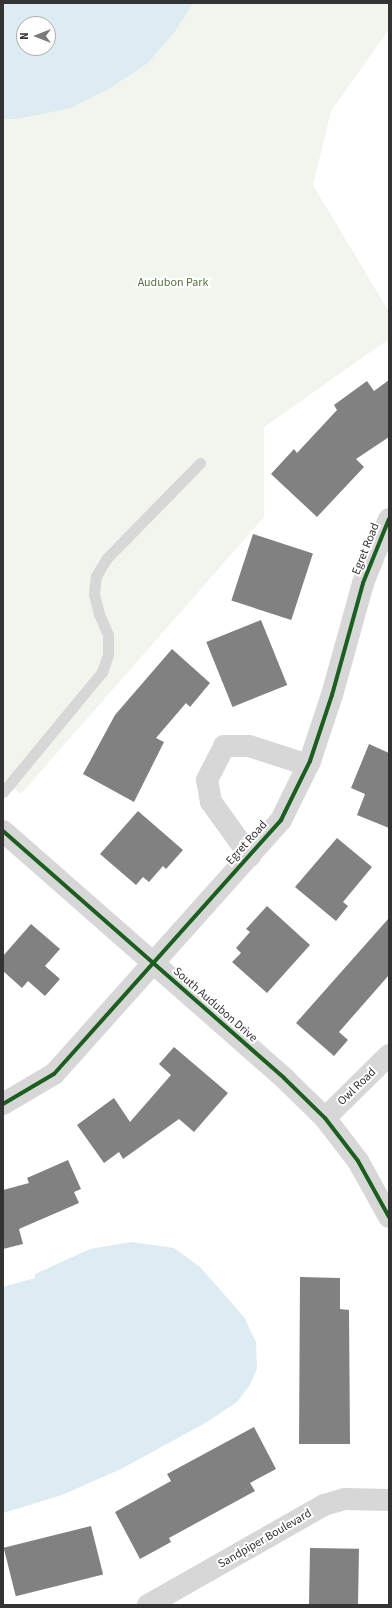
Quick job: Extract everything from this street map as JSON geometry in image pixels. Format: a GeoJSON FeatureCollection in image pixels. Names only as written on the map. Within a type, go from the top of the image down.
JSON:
{"type":"FeatureCollection","features":[{"type":"Feature","properties":{"kind":"street","name":"Egret Road"},"geometry":{"type":"LineString","coordinates":[[3,1104],[54,1074],[281,820],[308,765],[332,695],[363,583],[389,519]]}},
{"type":"Feature","properties":{"kind":"street"},"geometry":{"type":"LineString","coordinates":[[250,856],[211,802],[207,780],[224,746],[249,746],[308,765]]}},
{"type":"Feature","properties":{"kind":"street","name":"South Audubon Drive"},"geometry":{"type":"LineString","coordinates":[[3,831],[152,964],[284,1078],[325,1118],[358,1161],[389,1217]]}},
{"type":"Feature","properties":{"kind":"street","name":"Owl Road"},"geometry":{"type":"LineString","coordinates":[[325,1118],[389,1055]]}},
{"type":"Feature","properties":{"kind":"street","name":"Sandpiper Boulevard"},"geometry":{"type":"LineString","coordinates":[[148,1605],[324,1505],[345,1499],[389,1500]]}},
{"type":"Feature","properties":{"kind":"lane"},"geometry":{"type":"LineString","coordinates":[[3,792],[102,672],[108,655],[108,635],[99,614],[94,594],[96,576],[107,558],[200,463]]}},
{"type":"Feature","properties":{"kind":"green space","name":"Audubon Park"},"geometry":{"type":"Polygon","coordinates":[[[3,3],[389,3],[389,29],[331,111],[313,185],[389,312],[389,339],[264,427],[264,517],[21,794],[3,781],[3,3]]]}},
{"type":"Feature","properties":{"kind":"shaded area"},"geometry":{"type":"Polygon","coordinates":[[[3,3],[193,3],[176,30],[148,63],[110,88],[71,108],[17,119],[3,119],[3,3]]]}},
{"type":"Feature","properties":{"kind":"shaded area"},"geometry":{"type":"Polygon","coordinates":[[[131,1242],[174,1248],[200,1267],[244,1317],[256,1342],[257,1369],[249,1386],[237,1402],[207,1422],[121,1469],[62,1495],[3,1513],[3,1287],[35,1278],[35,1274],[90,1249],[131,1242]]]}},
{"type":"Feature","properties":{"kind":"building"},"geometry":{"type":"Polygon","coordinates":[[[389,380],[389,437],[356,459],[364,467],[317,517],[271,474],[294,449],[297,453],[337,410],[334,405],[367,381],[374,391],[389,380]]]}},
{"type":"Feature","properties":{"kind":"building"},"geometry":{"type":"Polygon","coordinates":[[[253,534],[313,553],[291,620],[231,601],[253,534]]]}},
{"type":"Feature","properties":{"kind":"building"},"geometry":{"type":"Polygon","coordinates":[[[261,620],[287,685],[233,707],[206,642],[261,620]]]}},
{"type":"Feature","properties":{"kind":"building"},"geometry":{"type":"Polygon","coordinates":[[[172,649],[210,683],[190,707],[186,703],[156,738],[164,742],[134,802],[83,774],[115,715],[172,649]]]}},
{"type":"Feature","properties":{"kind":"building"},"geometry":{"type":"Polygon","coordinates":[[[369,744],[389,753],[389,828],[357,815],[365,794],[351,788],[369,744]]]}},
{"type":"Feature","properties":{"kind":"building"},"geometry":{"type":"Polygon","coordinates":[[[138,811],[183,850],[166,869],[163,866],[149,882],[143,877],[136,885],[100,854],[138,811]]]}},
{"type":"Feature","properties":{"kind":"building"},"geometry":{"type":"Polygon","coordinates":[[[337,838],[372,867],[343,902],[348,906],[336,921],[295,887],[337,838]]]}},
{"type":"Feature","properties":{"kind":"building"},"geometry":{"type":"Polygon","coordinates":[[[267,906],[310,945],[267,993],[232,962],[241,953],[236,948],[250,932],[246,929],[267,906]]]}},
{"type":"Feature","properties":{"kind":"building"},"geometry":{"type":"Polygon","coordinates":[[[389,918],[389,975],[339,1032],[348,1040],[334,1056],[296,1023],[389,918]]]}},
{"type":"Feature","properties":{"kind":"building"},"geometry":{"type":"Polygon","coordinates":[[[31,924],[60,949],[45,966],[60,979],[45,996],[28,981],[22,988],[3,971],[3,956],[31,924]]]}},
{"type":"Feature","properties":{"kind":"building"},"geometry":{"type":"Polygon","coordinates":[[[174,1047],[228,1093],[194,1132],[179,1119],[123,1159],[119,1152],[104,1163],[77,1125],[114,1098],[130,1122],[171,1075],[159,1064],[174,1047]]]}},
{"type":"Feature","properties":{"kind":"building"},"geometry":{"type":"Polygon","coordinates":[[[68,1160],[81,1189],[74,1192],[79,1203],[19,1229],[23,1244],[3,1249],[3,1190],[29,1183],[27,1178],[68,1160]]]}},
{"type":"Feature","properties":{"kind":"building"},"geometry":{"type":"Polygon","coordinates":[[[300,1277],[340,1278],[340,1309],[349,1310],[350,1444],[299,1444],[300,1277]]]}},
{"type":"Feature","properties":{"kind":"building"},"geometry":{"type":"Polygon","coordinates":[[[254,1427],[276,1469],[250,1483],[255,1491],[169,1538],[171,1542],[140,1559],[115,1512],[171,1481],[167,1474],[254,1427]]]}},
{"type":"Feature","properties":{"kind":"building"},"geometry":{"type":"Polygon","coordinates":[[[91,1526],[103,1575],[16,1596],[4,1548],[91,1526]]]}},
{"type":"Feature","properties":{"kind":"building"},"geometry":{"type":"Polygon","coordinates":[[[310,1548],[359,1549],[358,1605],[309,1605],[310,1548]]]}},
{"type":"Feature","properties":{"kind":"cycle path"},"geometry":{"type":"LineString","coordinates":[[3,1104],[54,1074],[281,820],[310,761],[332,695],[363,583],[389,519]]}},
{"type":"Feature","properties":{"kind":"cycle path"},"geometry":{"type":"LineString","coordinates":[[3,831],[284,1078],[325,1118],[358,1161],[389,1217]]}}]}
